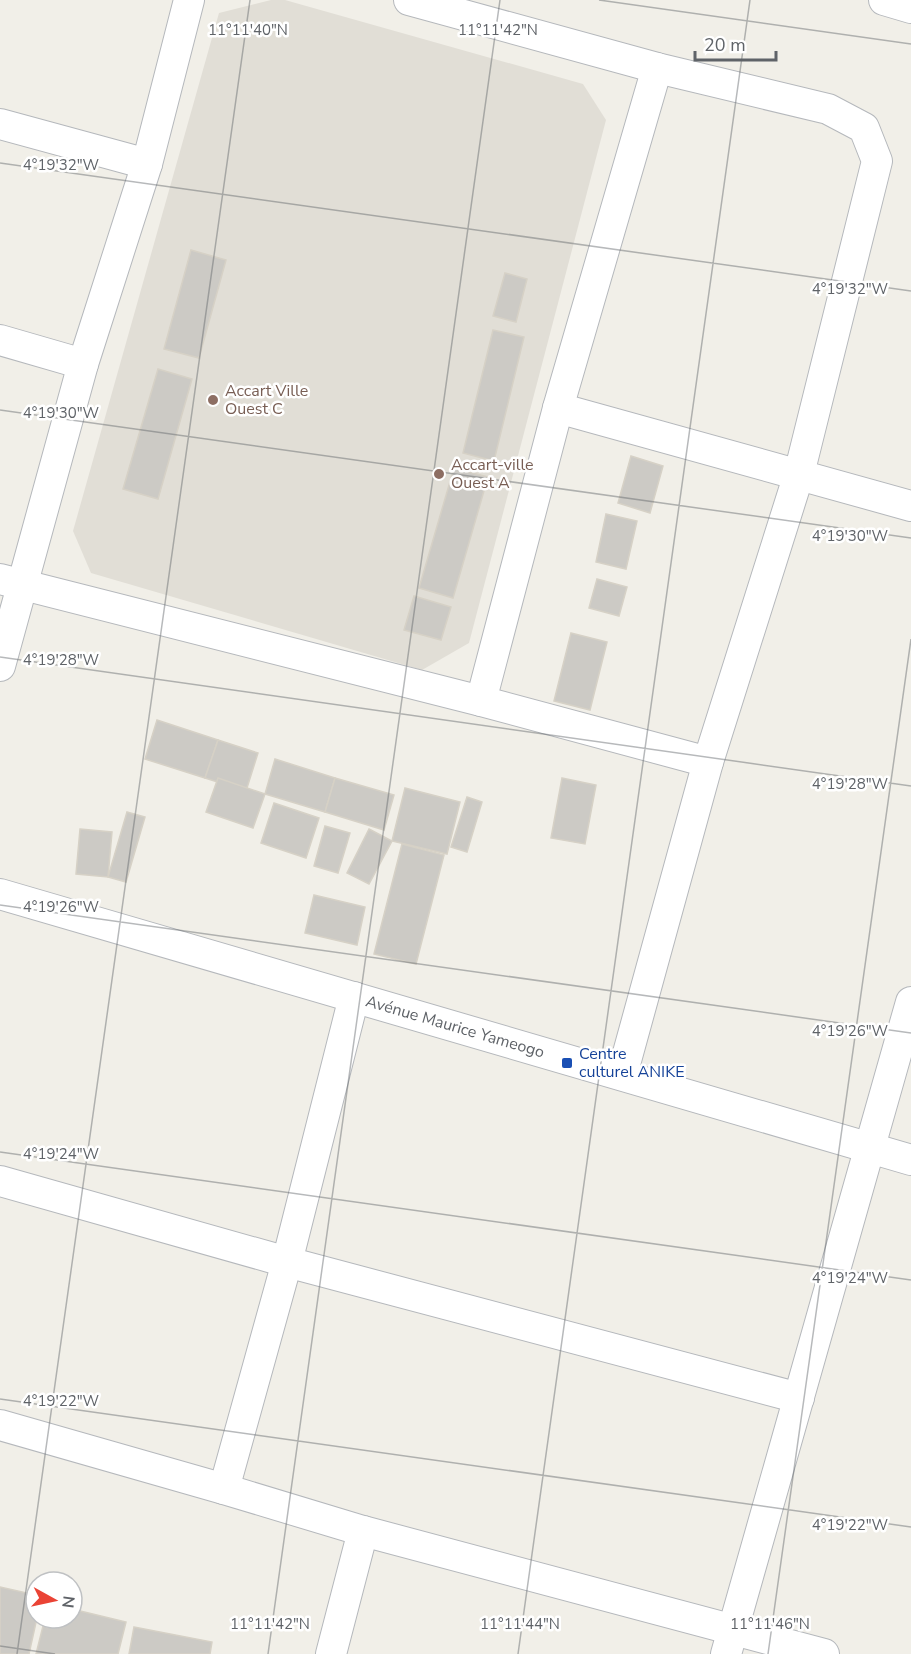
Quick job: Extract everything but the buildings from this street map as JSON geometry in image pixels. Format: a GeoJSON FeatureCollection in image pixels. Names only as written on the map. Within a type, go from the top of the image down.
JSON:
{"type":"FeatureCollection","features":[{"type":"Feature","properties":{"kind":"street"},"geometry":{"type":"LineString","coordinates":[[0,666],[11,582],[147,164],[189,0]]}},
{"type":"Feature","properties":{"kind":"street"},"geometry":{"type":"LineString","coordinates":[[409,0],[657,68],[828,109],[864,128],[877,161],[799,474],[708,762],[622,1075]]}},
{"type":"Feature","properties":{"kind":"street"},"geometry":{"type":"LineString","coordinates":[[884,0],[911,8]]}},
{"type":"Feature","properties":{"kind":"street"},"geometry":{"type":"LineString","coordinates":[[481,701],[558,408],[657,68]]}},
{"type":"Feature","properties":{"kind":"street"},"geometry":{"type":"LineString","coordinates":[[0,124],[147,164]]}},
{"type":"Feature","properties":{"kind":"street"},"geometry":{"type":"LineString","coordinates":[[0,340],[83,364]]}},
{"type":"Feature","properties":{"kind":"street"},"geometry":{"type":"LineString","coordinates":[[558,408],[911,506]]}},
{"type":"Feature","properties":{"kind":"street"},"geometry":{"type":"LineString","coordinates":[[11,582],[481,701],[708,762]]}},
{"type":"Feature","properties":{"kind":"street","name":"Avénue Maurice Yameogo"},"geometry":{"type":"LineString","coordinates":[[0,894],[911,1160]]}},
{"type":"Feature","properties":{"kind":"street"},"geometry":{"type":"LineString","coordinates":[[225,1489],[287,1262],[354,997]]}},
{"type":"Feature","properties":{"kind":"street"},"geometry":{"type":"LineString","coordinates":[[730,1642],[911,1002]]}},
{"type":"Feature","properties":{"kind":"street"},"geometry":{"type":"LineString","coordinates":[[0,1181],[287,1262],[799,1398]]}},
{"type":"Feature","properties":{"kind":"street"},"geometry":{"type":"LineString","coordinates":[[0,1425],[225,1489],[730,1642],[824,1654]]}},
{"type":"Feature","properties":{"kind":"street"},"geometry":{"type":"LineString","coordinates":[[331,1654],[363,1531]]}},
{"type":"Feature","properties":{"kind":"shaded area"},"geometry":{"type":"Polygon","coordinates":[[[271,0],[285,0],[583,84],[606,120],[469,643],[422,670],[91,573],[73,531],[219,13],[271,0]]]}},
{"type":"Feature","properties":{"kind":"place","name":"Accart Ville Ouest C"},"geometry":{"type":"Point","coordinates":[213,400]}},
{"type":"Feature","properties":{"kind":"place","name":"Accart-ville Ouest A"},"geometry":{"type":"Point","coordinates":[439,474]}},
{"type":"Feature","properties":{"kind":"place","name":"Centre culturel ANIKE"},"geometry":{"type":"Point","coordinates":[567,1063]}}]}
